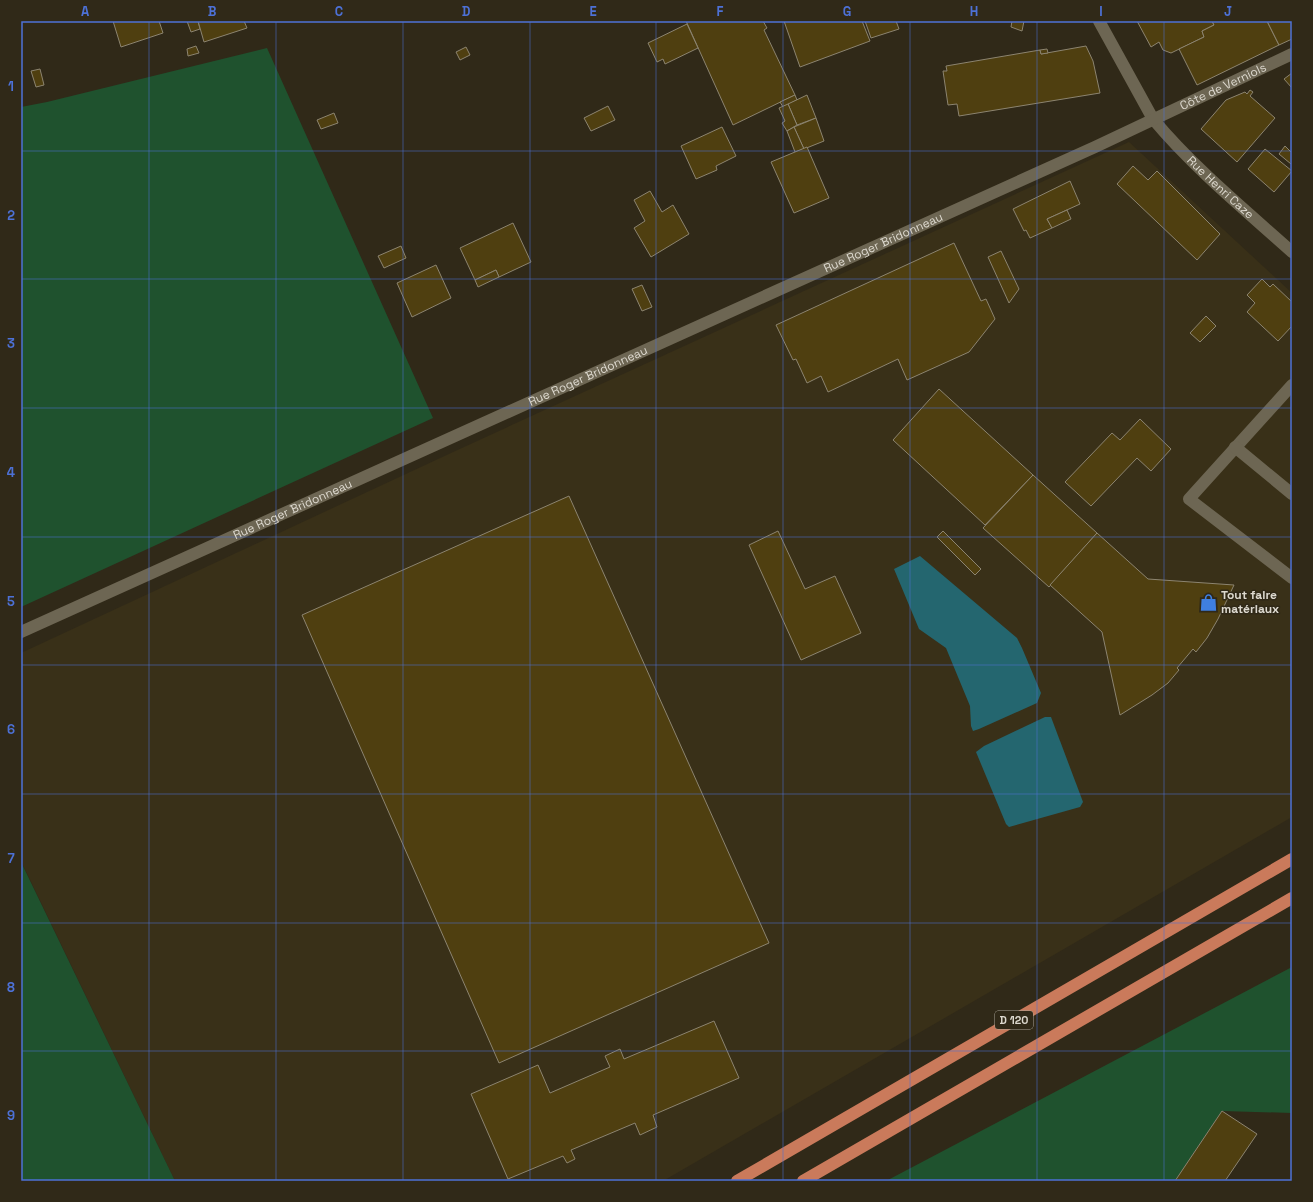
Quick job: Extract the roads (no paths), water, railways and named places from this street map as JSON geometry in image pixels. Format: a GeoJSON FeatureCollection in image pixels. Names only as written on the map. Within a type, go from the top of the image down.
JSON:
{"type":"FeatureCollection","features":[{"type":"Feature","properties":{"kind":"highway","name":"D 120"},"geometry":{"type":"LineString","coordinates":[[736,1181],[1292,859]]}},
{"type":"Feature","properties":{"kind":"highway","name":"D 120"},"geometry":{"type":"LineString","coordinates":[[803,1181],[1292,898]]}},
{"type":"Feature","properties":{"kind":"street","name":"Rue Henri Caze"},"geometry":{"type":"LineString","coordinates":[[1099,21],[1153,119],[1204,173],[1292,252]]}},
{"type":"Feature","properties":{"kind":"street","name":"Côte de Verniols"},"geometry":{"type":"LineString","coordinates":[[1153,119],[1292,54]]}},
{"type":"Feature","properties":{"kind":"street","name":"Rue Roger Bridonneau"},"geometry":{"type":"LineString","coordinates":[[21,632],[1095,148],[1153,119]]}},
{"type":"Feature","properties":{"kind":"street"},"geometry":{"type":"LineString","coordinates":[[1292,385],[1189,498],[1292,578]]}},
{"type":"Feature","properties":{"kind":"street"},"geometry":{"type":"LineString","coordinates":[[1235,447],[1292,494]]}},
{"type":"Feature","properties":{"kind":"water"},"geometry":{"type":"Polygon","coordinates":[[[920,556],[1017,638],[1041,693],[1037,703],[973,731],[971,726],[970,706],[946,648],[919,629],[894,569],[920,556]]]}},
{"type":"Feature","properties":{"kind":"water"},"geometry":{"type":"Polygon","coordinates":[[[1045,717],[1051,717],[1083,802],[1080,807],[1009,827],[1006,824],[976,752],[984,746],[1045,717]]]}},
{"type":"Feature","properties":{"kind":"place","name":"Tout faire matériaux"},"geometry":{"type":"Point","coordinates":[1208,602]}}]}
